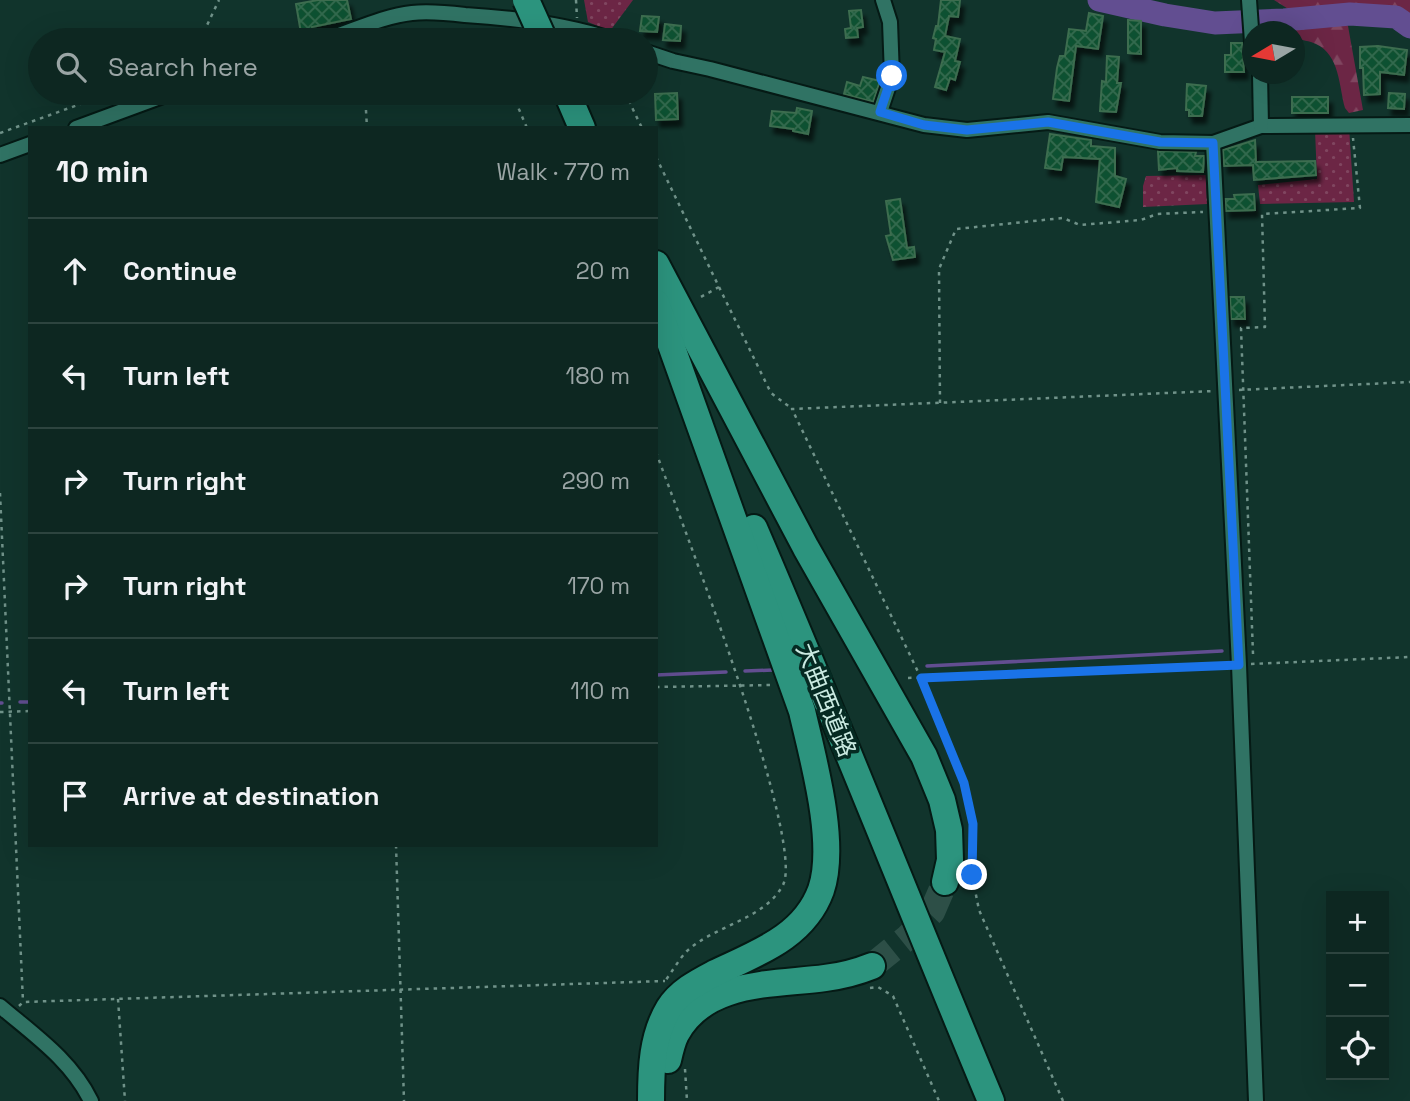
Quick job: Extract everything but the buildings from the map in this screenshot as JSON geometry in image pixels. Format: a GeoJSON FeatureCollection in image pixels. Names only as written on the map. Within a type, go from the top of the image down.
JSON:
{"type":"FeatureCollection","features":[{"type":"Feature","properties":{"kind":"highway"},"geometry":{"type":"LineString","coordinates":[[526,0],[539,28]]}},
{"type":"Feature","properties":{"kind":"highway"},"geometry":{"type":"LineString","coordinates":[[572,105],[582,126]]}},
{"type":"Feature","properties":{"kind":"highway"},"geometry":{"type":"LineString","coordinates":[[658,268],[806,548],[924,756],[942,800],[949,830],[950,860],[945,882]]}},
{"type":"Feature","properties":{"kind":"highway","name":"大曲西道路"},"geometry":{"type":"LineString","coordinates":[[658,307],[799,632],[991,1101]]}},
{"type":"Feature","properties":{"kind":"highway"},"geometry":{"type":"LineString","coordinates":[[651,1101],[650,1067],[659,1028],[670,1007],[683,991],[704,978],[779,942],[795,930],[810,913],[821,889],[827,859],[817,783],[802,711],[658,308]]}},
{"type":"Feature","properties":{"kind":"highway"},"geometry":{"type":"LineString","coordinates":[[665,1101],[666,1064],[674,1036],[687,1018],[705,1003],[727,992],[760,984],[853,973],[869,977]]}},
{"type":"Feature","properties":{"kind":"street"},"geometry":{"type":"LineString","coordinates":[[880,112],[892,76],[890,22],[883,0]]}},
{"type":"Feature","properties":{"kind":"street"},"geometry":{"type":"LineString","coordinates":[[1249,0],[1250,21]]}},
{"type":"Feature","properties":{"kind":"street"},"geometry":{"type":"LineString","coordinates":[[359,28],[393,16],[432,12],[510,18],[561,28]]}},
{"type":"Feature","properties":{"kind":"street"},"geometry":{"type":"LineString","coordinates":[[658,56],[924,125],[967,130],[1048,122],[1160,142],[1213,143],[1261,126],[1410,125]]}},
{"type":"Feature","properties":{"kind":"street"},"geometry":{"type":"LineString","coordinates":[[1260,84],[1261,126]]}},
{"type":"Feature","properties":{"kind":"street"},"geometry":{"type":"LineString","coordinates":[[81,126],[139,105]]}},
{"type":"Feature","properties":{"kind":"street"},"geometry":{"type":"LineString","coordinates":[[1213,143],[1226,391],[1246,664],[1256,1101]]}},
{"type":"Feature","properties":{"kind":"street"},"geometry":{"type":"LineString","coordinates":[[0,155],[28,145]]}},
{"type":"Feature","properties":{"kind":"street"},"geometry":{"type":"LineString","coordinates":[[5,1010],[69,1065],[91,1101]]}},
{"type":"Feature","properties":{"kind":"path"},"geometry":{"type":"LineString","coordinates":[[206,28],[219,0]]}},
{"type":"Feature","properties":{"kind":"path"},"geometry":{"type":"LineString","coordinates":[[0,133],[78,105]]}},
{"type":"Feature","properties":{"kind":"path"},"geometry":{"type":"LineString","coordinates":[[366,105],[367,126]]}},
{"type":"Feature","properties":{"kind":"path"},"geometry":{"type":"LineString","coordinates":[[517,105],[526,126]]}},
{"type":"Feature","properties":{"kind":"path"},"geometry":{"type":"LineString","coordinates":[[631,105],[641,126]]}},
{"type":"Feature","properties":{"kind":"path"},"geometry":{"type":"LineString","coordinates":[[1246,664],[1241,328],[1265,327],[1262,214],[1360,208],[1353,124]]}},
{"type":"Feature","properties":{"kind":"path"},"geometry":{"type":"LineString","coordinates":[[658,161],[771,393],[792,409],[921,678],[964,783],[973,824],[972,875],[979,910],[1063,1101]]}},
{"type":"Feature","properties":{"kind":"path"},"geometry":{"type":"LineString","coordinates":[[940,403],[939,268],[956,229],[1063,218],[1080,225],[1141,220],[1157,214],[1216,211]]}},
{"type":"Feature","properties":{"kind":"path"},"geometry":{"type":"LineString","coordinates":[[699,298],[719,287]]}},
{"type":"Feature","properties":{"kind":"path"},"geometry":{"type":"LineString","coordinates":[[792,409],[1410,382]]}},
{"type":"Feature","properties":{"kind":"path"},"geometry":{"type":"LineString","coordinates":[[658,458],[741,686],[781,826],[787,873],[782,886],[764,907],[687,951],[661,987]]}},
{"type":"Feature","properties":{"kind":"path"},"geometry":{"type":"LineString","coordinates":[[0,493],[23,1002]]}},
{"type":"Feature","properties":{"kind":"path"},"geometry":{"type":"LineString","coordinates":[[908,678],[1410,657]]}},
{"type":"Feature","properties":{"kind":"path"},"geometry":{"type":"LineString","coordinates":[[658,687],[773,685]]}},
{"type":"Feature","properties":{"kind":"path"},"geometry":{"type":"LineString","coordinates":[[0,712],[28,711]]}},
{"type":"Feature","properties":{"kind":"path"},"geometry":{"type":"LineString","coordinates":[[396,847],[404,1101]]}},
{"type":"Feature","properties":{"kind":"path"},"geometry":{"type":"LineString","coordinates":[[869,977],[878,987],[893,996],[939,1101]]}},
{"type":"Feature","properties":{"kind":"path"},"geometry":{"type":"LineString","coordinates":[[5,1010],[23,1002],[665,982]]}},
{"type":"Feature","properties":{"kind":"path"},"geometry":{"type":"LineString","coordinates":[[118,999],[125,1101]]}},
{"type":"Feature","properties":{"kind":"path"},"geometry":{"type":"LineString","coordinates":[[685,1068],[687,1101]]}},
{"type":"Feature","properties":{"kind":"green space"},"geometry":{"type":"Polygon","coordinates":[[[584,0],[633,0],[612,28],[603,28],[588,22],[584,0]]]}},
{"type":"Feature","properties":{"kind":"green space"},"geometry":{"type":"Polygon","coordinates":[[[1274,0],[1410,0],[1410,16],[1406,18],[1398,9],[1377,6],[1293,12],[1274,0]]]}},
{"type":"Feature","properties":{"kind":"green space"},"geometry":{"type":"Polygon","coordinates":[[[1342,21],[1348,26],[1363,110],[1349,113],[1345,108],[1334,64],[1324,49],[1305,41],[1305,22],[1342,21]]]}},
{"type":"Feature","properties":{"kind":"green space"},"geometry":{"type":"Polygon","coordinates":[[[1349,127],[1354,202],[1260,204],[1258,185],[1317,179],[1315,130],[1349,127]]]}},
{"type":"Feature","properties":{"kind":"green space"},"geometry":{"type":"Polygon","coordinates":[[[1206,175],[1207,204],[1143,207],[1146,176],[1206,175]]]}},
{"type":"Feature","properties":{"kind":"waterway"},"geometry":{"type":"LineString","coordinates":[[1099,0],[1215,23],[1350,14],[1396,17],[1410,27]]}},
{"type":"Feature","properties":{"kind":"waterway"},"geometry":{"type":"LineString","coordinates":[[927,666],[1222,651]]}},
{"type":"Feature","properties":{"kind":"waterway"},"geometry":{"type":"LineString","coordinates":[[745,671],[773,670]]}},
{"type":"Feature","properties":{"kind":"waterway"},"geometry":{"type":"LineString","coordinates":[[658,675],[726,672]]}},
{"type":"Feature","properties":{"kind":"waterway"},"geometry":{"type":"LineString","coordinates":[[20,702],[28,702]]}},
{"type":"Feature","properties":{"kind":"tunnel"},"geometry":{"type":"LineString","coordinates":[[872,966],[908,937],[932,912],[945,882]]}},
{"type":"Feature","properties":{"kind":"route"},"geometry":{"type":"LineString","coordinates":[[892,76],[880,112],[924,125],[967,130],[1048,122],[1160,142],[1213,143],[1239,665],[921,678],[964,783],[973,824],[972,875]]}}]}
